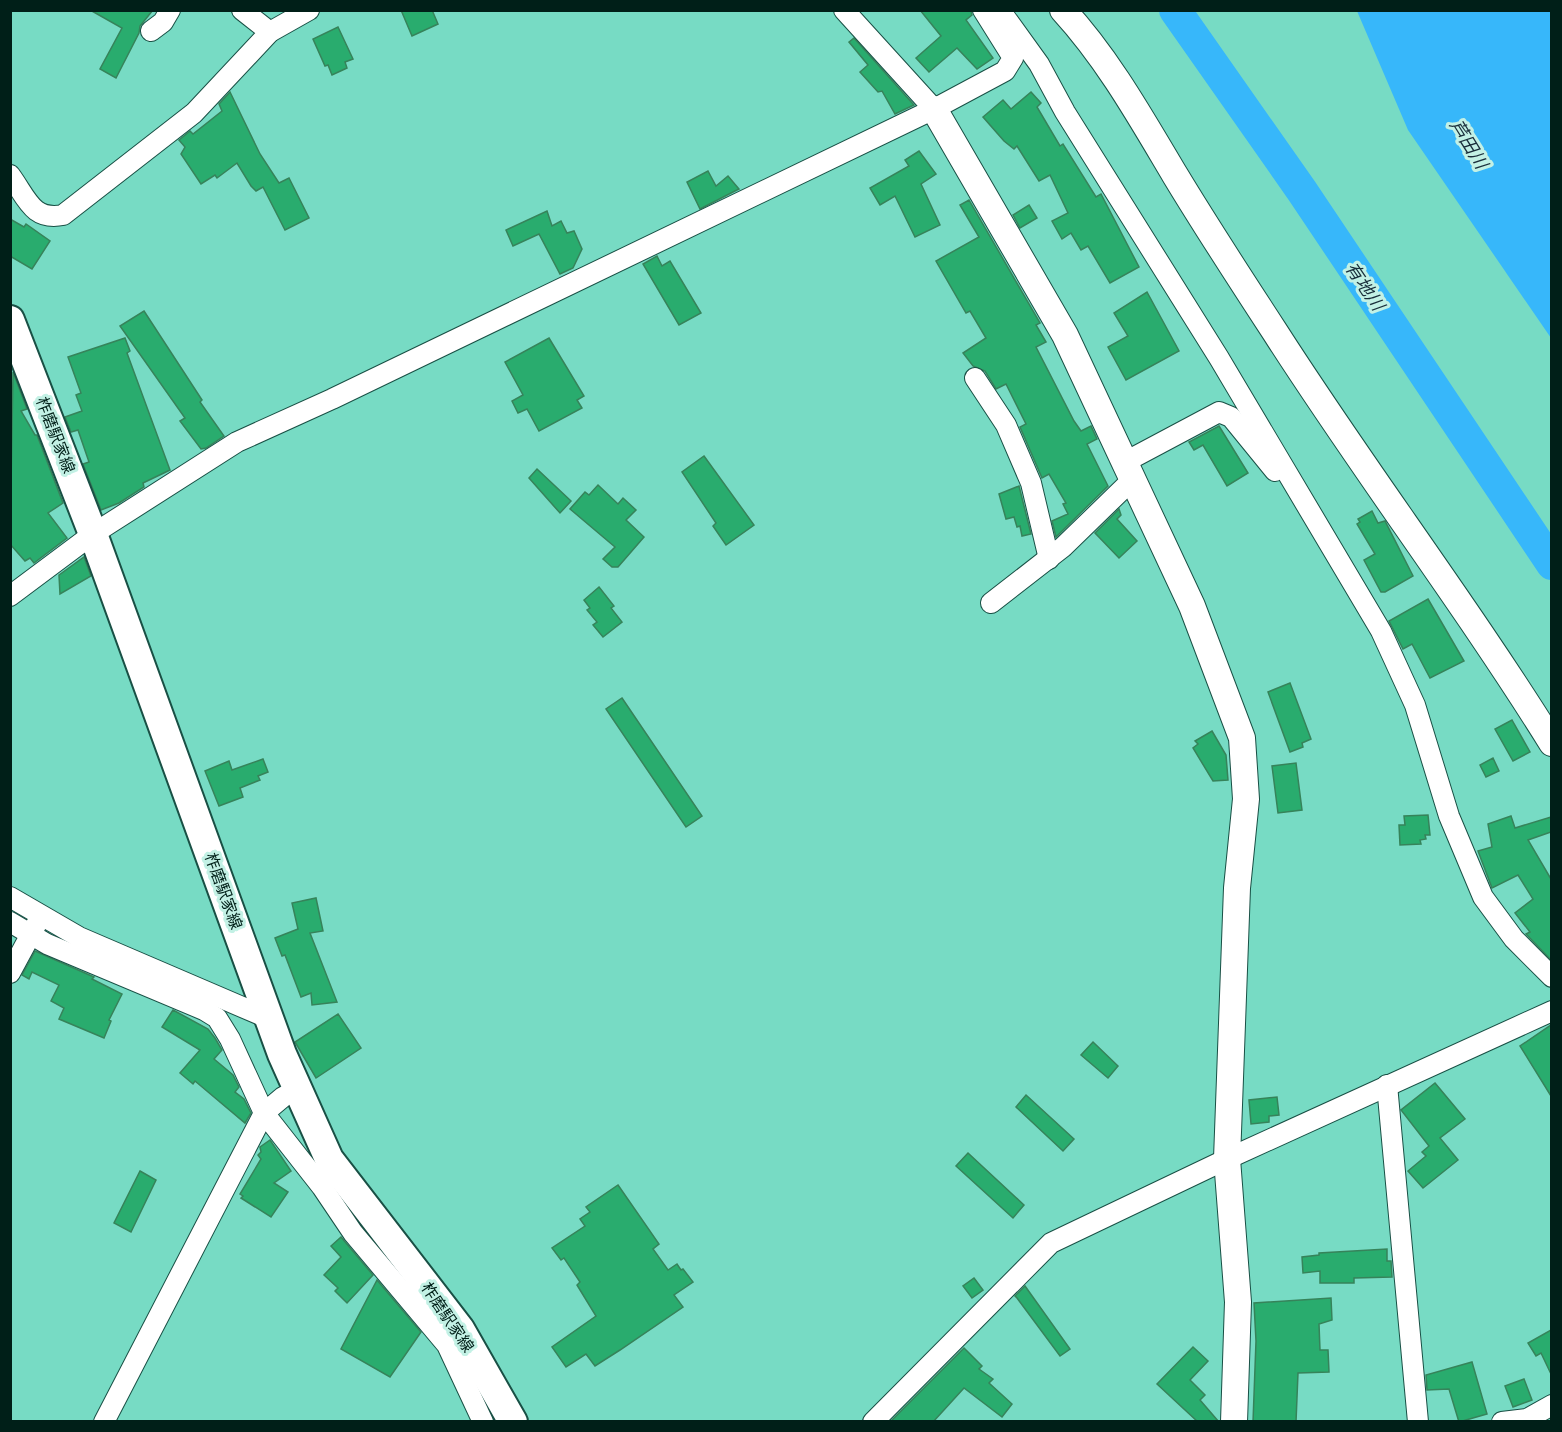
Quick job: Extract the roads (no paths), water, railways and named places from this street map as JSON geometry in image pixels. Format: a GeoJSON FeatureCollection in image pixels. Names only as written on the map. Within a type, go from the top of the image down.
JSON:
{"type":"FeatureCollection","features":[{"type":"Feature","properties":{"kind":"main road","name":"柞磨駅家線"},"geometry":{"type":"LineString","coordinates":[[10,320],[93,534],[270,1019],[290,1093],[329,1159],[460,1329],[513,1422]]}},
{"type":"Feature","properties":{"kind":"street"},"geometry":{"type":"LineString","coordinates":[[150,31],[163,22],[170,10]]}},
{"type":"Feature","properties":{"kind":"street"},"geometry":{"type":"LineString","coordinates":[[242,10],[270,32]]}},
{"type":"Feature","properties":{"kind":"street"},"geometry":{"type":"LineString","coordinates":[[10,175],[37,212],[47,218],[63,215],[194,113],[270,32],[309,10]]}},
{"type":"Feature","properties":{"kind":"street"},"geometry":{"type":"LineString","coordinates":[[844,10],[934,109],[1065,335],[1192,606],[1242,738],[1246,799],[1237,888],[1227,1159],[1238,1302],[1234,1422]]}},
{"type":"Feature","properties":{"kind":"street"},"geometry":{"type":"LineString","coordinates":[[10,596],[93,534],[237,442],[332,399],[934,109],[1005,71],[1013,58],[983,10]]}},
{"type":"Feature","properties":{"kind":"street"},"geometry":{"type":"LineString","coordinates":[[1000,10],[1039,64],[1065,112],[1219,358],[1381,631],[1414,705],[1449,816],[1483,897],[1514,939],[1551,977]]}},
{"type":"Feature","properties":{"kind":"street"},"geometry":{"type":"LineString","coordinates":[[1062,10],[1084,34],[1134,108],[1322,406],[1513,682],[1551,743]]}},
{"type":"Feature","properties":{"kind":"street"},"geometry":{"type":"LineString","coordinates":[[975,378],[1006,425],[1031,483],[1048,558]]}},
{"type":"Feature","properties":{"kind":"street"},"geometry":{"type":"LineString","coordinates":[[991,603],[1048,558],[1129,470],[1219,412],[1231,417],[1282,480],[1293,483]]}},
{"type":"Feature","properties":{"kind":"street"},"geometry":{"type":"LineString","coordinates":[[10,897],[79,937],[270,1019]]}},
{"type":"Feature","properties":{"kind":"street"},"geometry":{"type":"LineString","coordinates":[[10,973],[41,916]]}},
{"type":"Feature","properties":{"kind":"street"},"geometry":{"type":"LineString","coordinates":[[10,922],[47,944],[217,1018],[230,1039],[264,1113],[322,1187],[353,1233],[447,1345],[483,1422]]}},
{"type":"Feature","properties":{"kind":"street"},"geometry":{"type":"LineString","coordinates":[[873,1422],[1051,1243],[1227,1159],[1551,1011]]}},
{"type":"Feature","properties":{"kind":"street"},"geometry":{"type":"LineString","coordinates":[[1387,1085],[1418,1422]]}},
{"type":"Feature","properties":{"kind":"street"},"geometry":{"type":"LineString","coordinates":[[104,1422],[264,1113],[290,1093]]}},
{"type":"Feature","properties":{"kind":"street"},"geometry":{"type":"LineString","coordinates":[[1502,1422],[1527,1419],[1551,1405]]}},
{"type":"Feature","properties":{"kind":"water","name":"芦田川"},"geometry":{"type":"Polygon","coordinates":[[[1357,11],[1551,11],[1551,338],[1408,130],[1357,11]]]}},
{"type":"Feature","properties":{"kind":"waterway","name":"有地川"},"geometry":{"type":"LineString","coordinates":[[1175,10],[1302,191],[1552,564]]}},
{"type":"Feature","properties":{"kind":"waterway"},"geometry":{"type":"LineString","coordinates":[[348,1209],[393,1265]]}}]}
